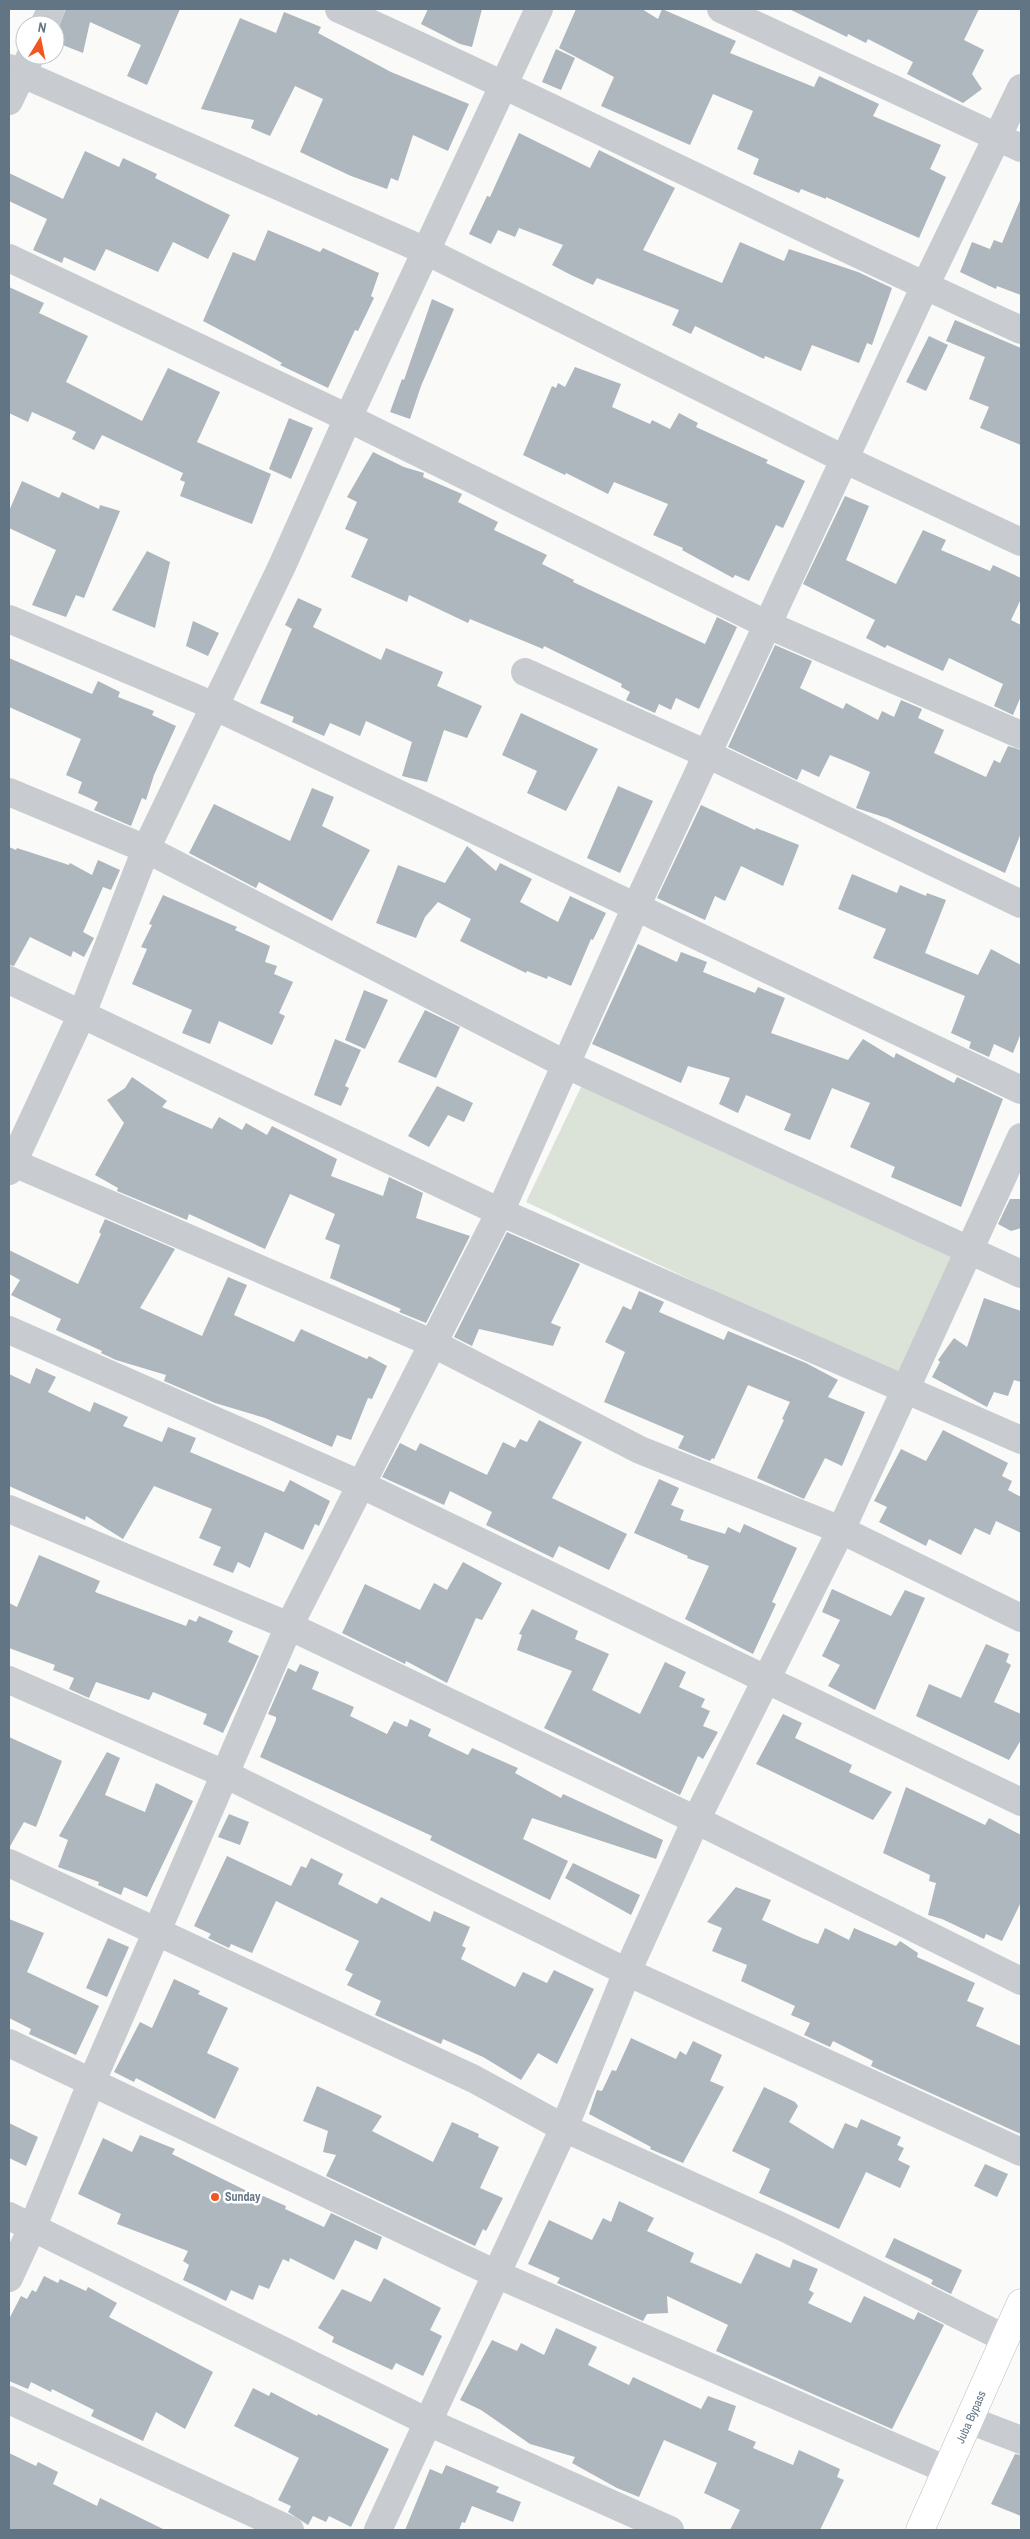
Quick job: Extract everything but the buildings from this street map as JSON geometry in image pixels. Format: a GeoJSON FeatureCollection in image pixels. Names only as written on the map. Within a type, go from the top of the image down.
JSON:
{"type":"FeatureCollection","features":[{"type":"Feature","properties":{"kind":"main road","name":"Juba Bypass"},"geometry":{"type":"LineString","coordinates":[[920,2530],[1021,2303]]}},
{"type":"Feature","properties":{"kind":"street"},"geometry":{"type":"LineString","coordinates":[[339,9],[504,83],[925,286],[1021,330]]}},
{"type":"Feature","properties":{"kind":"street"},"geometry":{"type":"LineString","coordinates":[[539,9],[348,418],[282,566],[146,849],[82,1014],[10,1165],[432,1343],[640,1450],[841,1530],[1021,1618]]}},
{"type":"Feature","properties":{"kind":"street"},"geometry":{"type":"LineString","coordinates":[[721,9],[1010,142]]}},
{"type":"Feature","properties":{"kind":"street"},"geometry":{"type":"LineString","coordinates":[[9,101],[20,66],[426,251],[846,460],[1021,542]]}},
{"type":"Feature","properties":{"kind":"street"},"geometry":{"type":"LineString","coordinates":[[9,2278],[21,2221],[92,2081],[227,1775],[290,1626],[500,1212],[636,907],[709,755],[925,286],[1010,142],[1021,88]]}},
{"type":"Feature","properties":{"kind":"street"},"geometry":{"type":"LineString","coordinates":[[9,258],[348,418],[768,625],[1021,735]]}},
{"type":"Feature","properties":{"kind":"street"},"geometry":{"type":"LineString","coordinates":[[9,619],[214,706],[1021,1090]]}},
{"type":"Feature","properties":{"kind":"street"},"geometry":{"type":"LineString","coordinates":[[525,672],[709,755],[1021,904]]}},
{"type":"Feature","properties":{"kind":"street"},"geometry":{"type":"LineString","coordinates":[[9,792],[146,849],[566,1064],[1021,1274]]}},
{"type":"Feature","properties":{"kind":"street"},"geometry":{"type":"LineString","coordinates":[[9,980],[500,1212],[1021,1440]]}},
{"type":"Feature","properties":{"kind":"street"},"geometry":{"type":"LineString","coordinates":[[378,2530],[564,2128],[627,1972],[696,1820],[841,1530],[1021,1137]]}},
{"type":"Feature","properties":{"kind":"street"},"geometry":{"type":"LineString","coordinates":[[9,1330],[362,1485],[1021,1802]]}},
{"type":"Feature","properties":{"kind":"street"},"geometry":{"type":"LineString","coordinates":[[9,1509],[290,1626],[696,1820],[1021,1981]]}},
{"type":"Feature","properties":{"kind":"street"},"geometry":{"type":"LineString","coordinates":[[9,1680],[227,1775],[627,1972],[1021,2152]]}},
{"type":"Feature","properties":{"kind":"street"},"geometry":{"type":"LineString","coordinates":[[9,1863],[474,2078],[564,2128],[787,2228],[1006,2339]]}},
{"type":"Feature","properties":{"kind":"street"},"geometry":{"type":"LineString","coordinates":[[9,2043],[496,2274],[947,2470]]}},
{"type":"Feature","properties":{"kind":"street"},"geometry":{"type":"LineString","coordinates":[[21,2221],[428,2422],[670,2530]]}},
{"type":"Feature","properties":{"kind":"street"},"geometry":{"type":"LineString","coordinates":[[9,2400],[290,2530]]}},
{"type":"Feature","properties":{"kind":"street"},"geometry":{"type":"LineString","coordinates":[[969,2420],[1021,2440]]}},
{"type":"Feature","properties":{"kind":"shaded area"},"geometry":{"type":"Polygon","coordinates":[[[583,1083],[958,1260],[901,1379],[526,1202],[583,1083]]]}},
{"type":"Feature","properties":{"kind":"place","name":"Sunday"},"geometry":{"type":"Point","coordinates":[215,2197]}}]}
